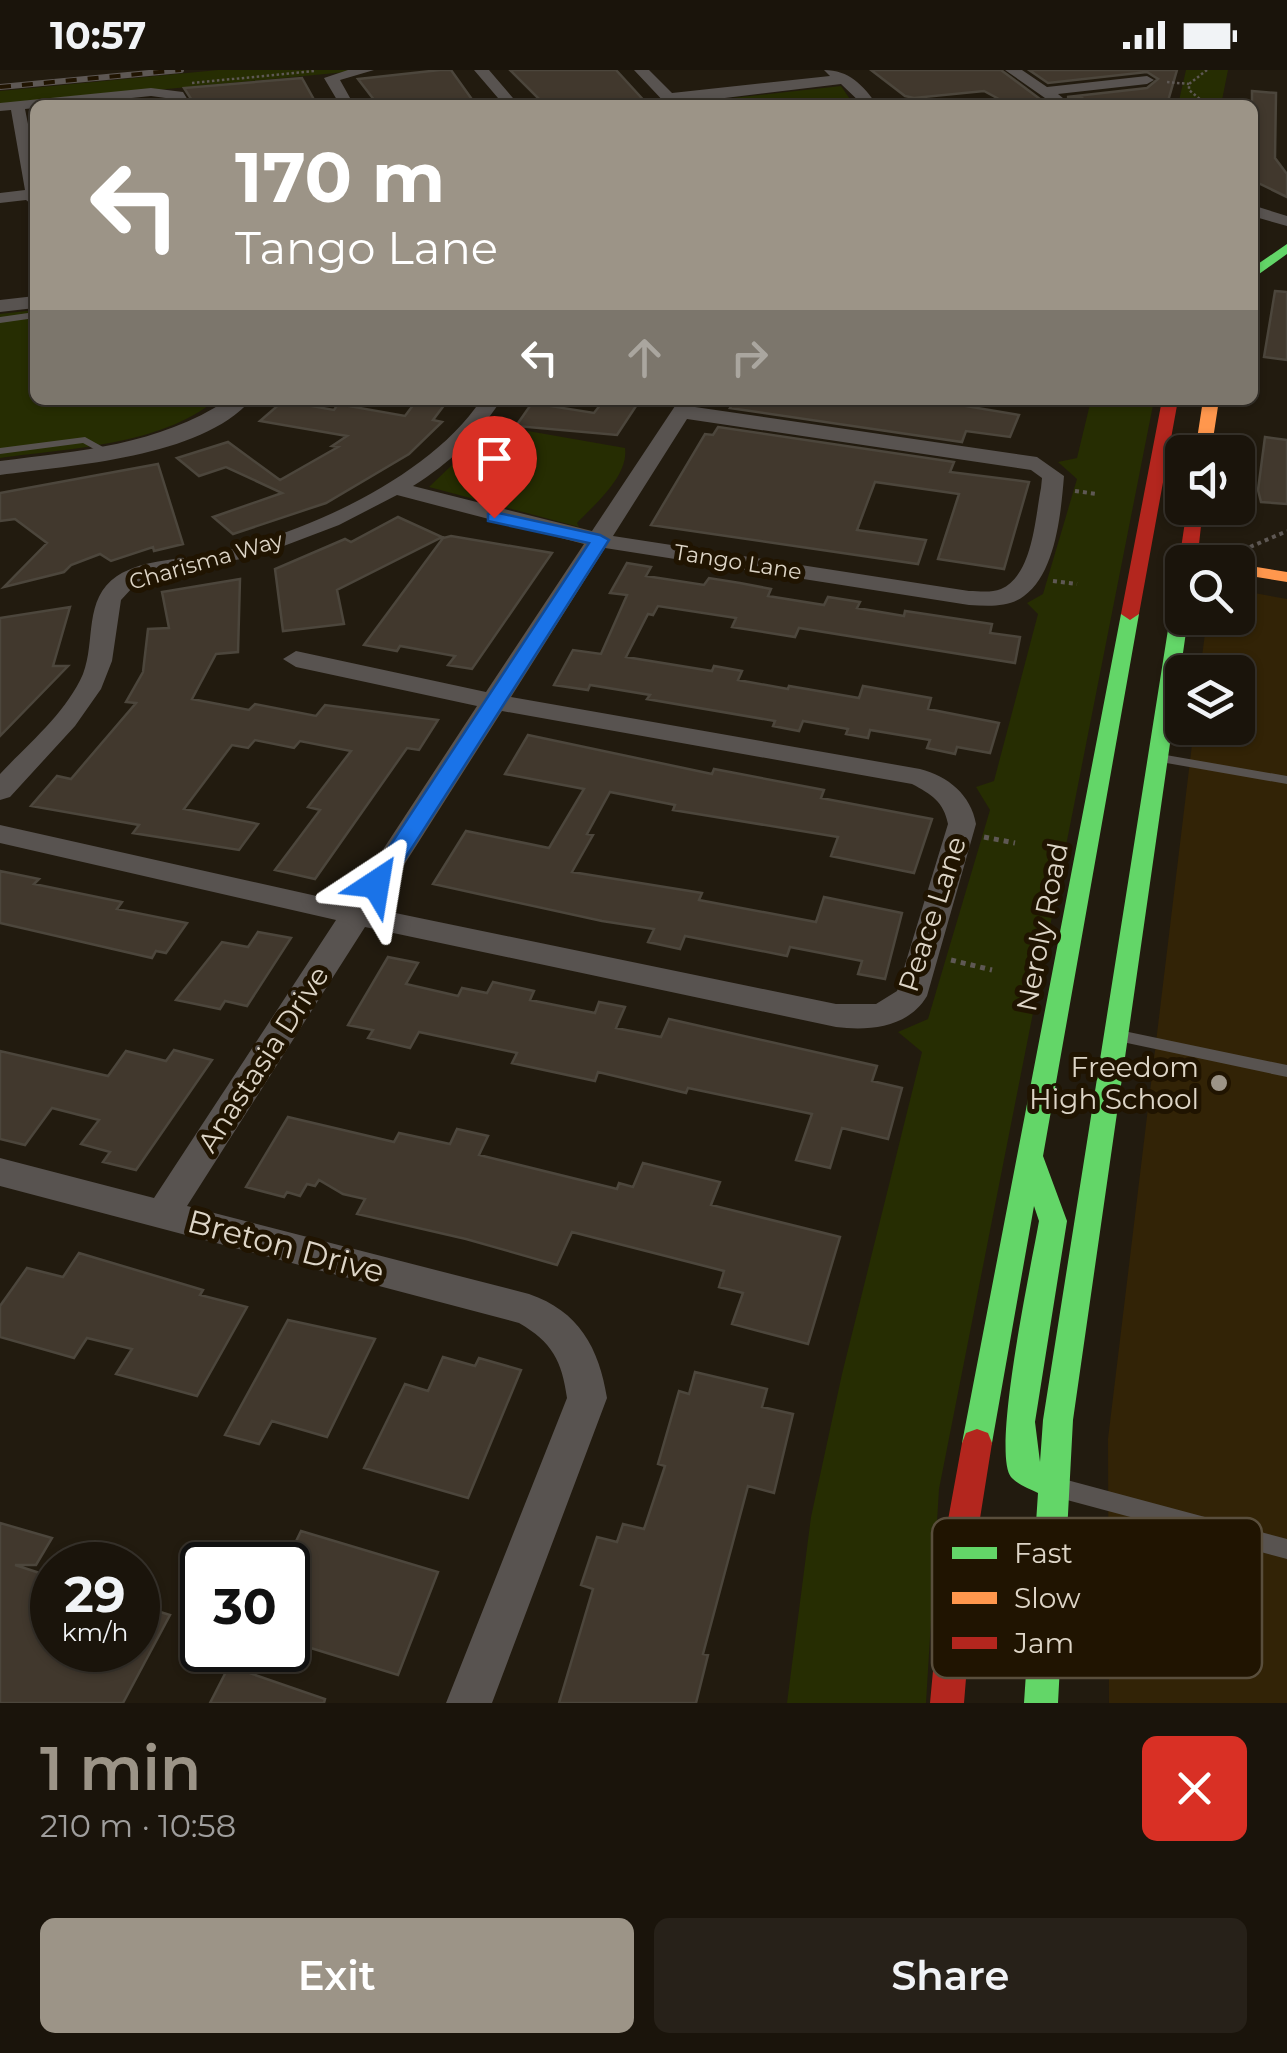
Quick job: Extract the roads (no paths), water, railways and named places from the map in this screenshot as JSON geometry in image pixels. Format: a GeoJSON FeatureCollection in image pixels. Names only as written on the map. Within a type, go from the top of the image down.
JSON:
{"type":"FeatureCollection","features":[{"type":"Feature","properties":{"kind":"street"},"geometry":{"type":"LineString","coordinates":[[344,100],[330,78],[367,70]]}},
{"type":"Feature","properties":{"kind":"street"},"geometry":{"type":"LineString","coordinates":[[481,70],[508,100]]}},
{"type":"Feature","properties":{"kind":"street"},"geometry":{"type":"LineString","coordinates":[[641,70],[669,100]]}},
{"type":"Feature","properties":{"kind":"street"},"geometry":{"type":"LineString","coordinates":[[1012,70],[1057,100]]}},
{"type":"Feature","properties":{"kind":"street"},"geometry":{"type":"LineString","coordinates":[[683,100],[838,75],[860,90],[867,100]]}},
{"type":"Feature","properties":{"kind":"street"},"geometry":{"type":"LineString","coordinates":[[1046,92],[1147,80]]}},
{"type":"Feature","properties":{"kind":"street"},"geometry":{"type":"LineString","coordinates":[[75,100],[164,92],[178,95],[181,100]]}},
{"type":"Feature","properties":{"kind":"street"},"geometry":{"type":"LineString","coordinates":[[9,106],[30,180]]}},
{"type":"Feature","properties":{"kind":"street"},"geometry":{"type":"LineString","coordinates":[[0,198],[30,194]]}},
{"type":"Feature","properties":{"kind":"street"},"geometry":{"type":"LineString","coordinates":[[1258,207],[1287,212]]}},
{"type":"Feature","properties":{"kind":"street"},"geometry":{"type":"LineString","coordinates":[[1258,211],[1282,231],[1258,266]]}},
{"type":"Feature","properties":{"kind":"street"},"geometry":{"type":"LineString","coordinates":[[0,306],[30,303]]}},
{"type":"Feature","properties":{"kind":"street"},"geometry":{"type":"LineString","coordinates":[[0,468],[106,452],[196,427],[233,405]]}},
{"type":"Feature","properties":{"kind":"street","name":"Charisma Way"},"geometry":{"type":"LineString","coordinates":[[0,791],[80,700],[96,672],[106,602],[126,580],[222,558],[292,535],[396,488],[442,457],[487,405]]}},
{"type":"Feature","properties":{"kind":"street","name":"Neroly Road"},"geometry":{"type":"LineString","coordinates":[[964,1518],[1169,405]]}},
{"type":"Feature","properties":{"kind":"street"},"geometry":{"type":"LineString","coordinates":[[1206,435],[1210,405]]}},
{"type":"Feature","properties":{"kind":"street","name":"Tango Lane"},"geometry":{"type":"LineString","coordinates":[[396,488],[460,510],[600,540],[969,598],[1000,599],[1020,590],[1030,578],[1052,476],[1037,464],[686,406]]}},
{"type":"Feature","properties":{"kind":"street","name":"Anastasia Drive"},"geometry":{"type":"LineString","coordinates":[[163,1214],[686,406]]}},
{"type":"Feature","properties":{"kind":"street"},"geometry":{"type":"LineString","coordinates":[[1144,556],[1165,559]]}},
{"type":"Feature","properties":{"kind":"street"},"geometry":{"type":"LineString","coordinates":[[1255,567],[1287,577]]}},
{"type":"Feature","properties":{"kind":"street"},"geometry":{"type":"LineString","coordinates":[[1130,628],[1146,649],[1140,687]]}},
{"type":"Feature","properties":{"kind":"street"},"geometry":{"type":"LineString","coordinates":[[1052,1518],[1058,1420],[1177,635]]}},
{"type":"Feature","properties":{"kind":"street","name":"Peace Lane"},"geometry":{"type":"LineString","coordinates":[[296,659],[494,702],[920,777],[939,786],[958,803],[962,824],[910,996],[897,1011],[874,1018],[853,1018],[357,915]]}},
{"type":"Feature","properties":{"kind":"street"},"geometry":{"type":"LineString","coordinates":[[1132,744],[1160,758]]}},
{"type":"Feature","properties":{"kind":"street"},"geometry":{"type":"LineString","coordinates":[[0,834],[357,915]]}},
{"type":"Feature","properties":{"kind":"street"},"geometry":{"type":"LineString","coordinates":[[1046,1066],[1079,1046],[1116,1036]]}},
{"type":"Feature","properties":{"kind":"street"},"geometry":{"type":"LineString","coordinates":[[1030,1155],[1053,1220],[1020,1422],[1023,1468],[1054,1486]]}},
{"type":"Feature","properties":{"kind":"street","name":"Breton Drive"},"geometry":{"type":"LineString","coordinates":[[0,1172],[530,1310],[565,1334],[582,1359],[587,1398],[469,1703]]}},
{"type":"Feature","properties":{"kind":"street","name":"Neroly Road"},"geometry":{"type":"LineString","coordinates":[[947,1703],[949,1678]]}},
{"type":"Feature","properties":{"kind":"street"},"geometry":{"type":"LineString","coordinates":[[1041,1703],[1042,1678]]}},
{"type":"Feature","properties":{"kind":"lane"},"geometry":{"type":"LineString","coordinates":[[0,320],[30,316]]}},
{"type":"Feature","properties":{"kind":"lane"},"geometry":{"type":"LineString","coordinates":[[0,451],[85,440],[106,452]]}},
{"type":"Feature","properties":{"kind":"lane"},"geometry":{"type":"LineString","coordinates":[[1160,758],[1287,780]]}},
{"type":"Feature","properties":{"kind":"lane"},"geometry":{"type":"LineString","coordinates":[[1116,1036],[1287,1071]]}},
{"type":"Feature","properties":{"kind":"lane"},"geometry":{"type":"LineString","coordinates":[[1054,1486],[1174,1518]]}},
{"type":"Feature","properties":{"kind":"lane"},"geometry":{"type":"LineString","coordinates":[[1262,1541],[1287,1548]]}},
{"type":"Feature","properties":{"kind":"railway"},"geometry":{"type":"LineString","coordinates":[[0,87],[181,70]]}},
{"type":"Feature","properties":{"kind":"place","name":"Freedom High School"},"geometry":{"type":"Point","coordinates":[1219,1083]}}]}
